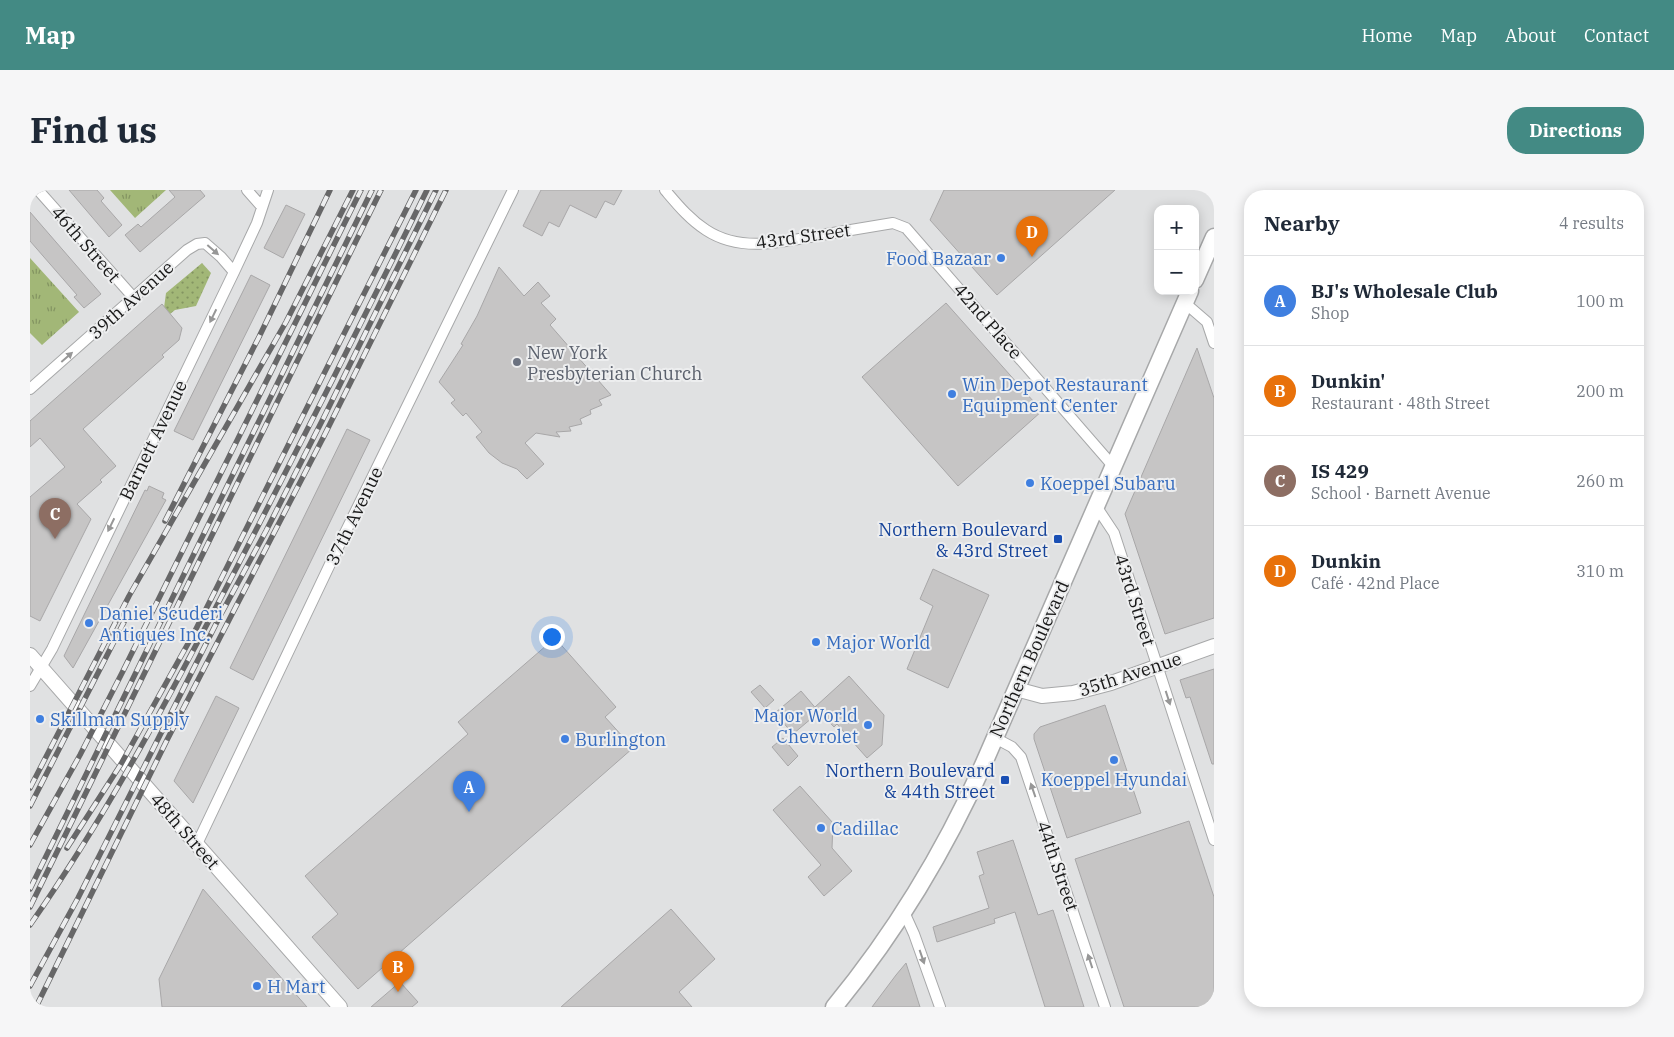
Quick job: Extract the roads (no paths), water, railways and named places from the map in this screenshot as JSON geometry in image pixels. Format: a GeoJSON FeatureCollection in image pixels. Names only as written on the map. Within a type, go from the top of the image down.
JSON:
{"type":"FeatureCollection","features":[{"type":"Feature","properties":{"kind":"main road"},"geometry":{"type":"LineString","coordinates":[[1199,271],[1214,237]]}},
{"type":"Feature","properties":{"kind":"main road","name":"Northern Boulevard"},"geometry":{"type":"LineString","coordinates":[[834,1007],[859,977],[904,912],[957,819],[995,738],[1188,297]]}},
{"type":"Feature","properties":{"kind":"street","name":"46th Street"},"geometry":{"type":"LineString","coordinates":[[38,190],[134,298]]}},
{"type":"Feature","properties":{"kind":"street"},"geometry":{"type":"LineString","coordinates":[[247,190],[262,207]]}},
{"type":"Feature","properties":{"kind":"street","name":"Barnett Avenue"},"geometry":{"type":"LineString","coordinates":[[30,686],[42,668],[234,272],[257,223],[268,190]]}},
{"type":"Feature","properties":{"kind":"street","name":"37th Avenue"},"geometry":{"type":"LineString","coordinates":[[197,844],[341,541],[513,190]]}},
{"type":"Feature","properties":{"kind":"street","name":"43rd Street"},"geometry":{"type":"LineString","coordinates":[[664,190],[692,220],[707,231],[739,243],[770,244],[870,227]]}},
{"type":"Feature","properties":{"kind":"street","name":"42nd Place"},"geometry":{"type":"LineString","coordinates":[[870,227],[893,223],[911,232],[1114,466]]}},
{"type":"Feature","properties":{"kind":"street","name":"39th Avenue"},"geometry":{"type":"LineString","coordinates":[[30,390],[187,250],[197,244],[205,243],[234,272]]}},
{"type":"Feature","properties":{"kind":"street"},"geometry":{"type":"LineString","coordinates":[[1188,297],[1207,322],[1214,343]]}},
{"type":"Feature","properties":{"kind":"street","name":"43rd Street"},"geometry":{"type":"LineString","coordinates":[[1096,506],[1114,533],[1214,840]]}},
{"type":"Feature","properties":{"kind":"street","name":"35th Avenue"},"geometry":{"type":"LineString","coordinates":[[1016,689],[1033,695],[1054,696],[1102,686],[1214,646]]}},
{"type":"Feature","properties":{"kind":"street","name":"48th Street"},"geometry":{"type":"LineString","coordinates":[[30,655],[340,1007]]}},
{"type":"Feature","properties":{"kind":"street","name":"44th Street"},"geometry":{"type":"LineString","coordinates":[[995,738],[1012,748],[1021,757],[1105,1007]]}},
{"type":"Feature","properties":{"kind":"street"},"geometry":{"type":"LineString","coordinates":[[904,912],[917,941],[940,1007]]}},
{"type":"Feature","properties":{"kind":"railway"},"geometry":{"type":"LineString","coordinates":[[165,521],[259,337],[330,190]]}},
{"type":"Feature","properties":{"kind":"railway"},"geometry":{"type":"LineString","coordinates":[[30,788],[129,596],[286,322],[353,190]]}},
{"type":"Feature","properties":{"kind":"railway"},"geometry":{"type":"LineString","coordinates":[[30,845],[80,755],[123,671],[361,190]]}},
{"type":"Feature","properties":{"kind":"railway"},"geometry":{"type":"LineString","coordinates":[[30,889],[372,190]]}},
{"type":"Feature","properties":{"kind":"railway"},"geometry":{"type":"LineString","coordinates":[[30,907],[381,190]]}},
{"type":"Feature","properties":{"kind":"railway"},"geometry":{"type":"LineString","coordinates":[[67,848],[121,764],[195,631],[416,190]]}},
{"type":"Feature","properties":{"kind":"railway"},"geometry":{"type":"LineString","coordinates":[[30,925],[87,838],[165,703],[286,472],[427,190]]}},
{"type":"Feature","properties":{"kind":"railway"},"geometry":{"type":"LineString","coordinates":[[30,986],[78,898],[220,616],[266,531],[436,190]]}},
{"type":"Feature","properties":{"kind":"railway"},"geometry":{"type":"LineString","coordinates":[[36,1007],[167,740],[324,436],[446,190]]}},
{"type":"Feature","properties":{"kind":"railway"},"geometry":{"type":"LineString","coordinates":[[30,806],[124,622]]}},
{"type":"Feature","properties":{"kind":"place","name":"Dunkin"},"geometry":{"type":"Point","coordinates":[1032,257]}},
{"type":"Feature","properties":{"kind":"place","name":"Food Bazaar"},"geometry":{"type":"Point","coordinates":[1001,258]}},
{"type":"Feature","properties":{"kind":"place","name":"New York Presbyterian Church"},"geometry":{"type":"Point","coordinates":[517,362]}},
{"type":"Feature","properties":{"kind":"place","name":"Win Depot Restaurant Equipment Center"},"geometry":{"type":"Point","coordinates":[952,394]}},
{"type":"Feature","properties":{"kind":"place","name":"Koeppel Subaru"},"geometry":{"type":"Point","coordinates":[1030,483]}},
{"type":"Feature","properties":{"kind":"place","name":"IS 429"},"geometry":{"type":"Point","coordinates":[55,539]}},
{"type":"Feature","properties":{"kind":"place","name":"Northern Boulevard & 43rd Street"},"geometry":{"type":"Point","coordinates":[1058,539]}},
{"type":"Feature","properties":{"kind":"place","name":"Daniel Scuderi Antiques Inc."},"geometry":{"type":"Point","coordinates":[89,623]}},
{"type":"Feature","properties":{"kind":"place","name":"Major World"},"geometry":{"type":"Point","coordinates":[816,642]}},
{"type":"Feature","properties":{"kind":"place","name":"Skillman Supply"},"geometry":{"type":"Point","coordinates":[40,719]}},
{"type":"Feature","properties":{"kind":"place","name":"Major World Chevrolet"},"geometry":{"type":"Point","coordinates":[868,725]}},
{"type":"Feature","properties":{"kind":"place","name":"Burlington"},"geometry":{"type":"Point","coordinates":[565,739]}},
{"type":"Feature","properties":{"kind":"place","name":"Koeppel Hyundai"},"geometry":{"type":"Point","coordinates":[1114,760]}},
{"type":"Feature","properties":{"kind":"place","name":"Northern Boulevard & 44th Street"},"geometry":{"type":"Point","coordinates":[1005,780]}},
{"type":"Feature","properties":{"kind":"place","name":"BJ's Wholesale Club"},"geometry":{"type":"Point","coordinates":[469,812]}},
{"type":"Feature","properties":{"kind":"place","name":"Cadillac"},"geometry":{"type":"Point","coordinates":[821,828]}},
{"type":"Feature","properties":{"kind":"place","name":"H Mart"},"geometry":{"type":"Point","coordinates":[257,986]}},
{"type":"Feature","properties":{"kind":"place","name":"Dunkin'"},"geometry":{"type":"Point","coordinates":[398,992]}}]}
